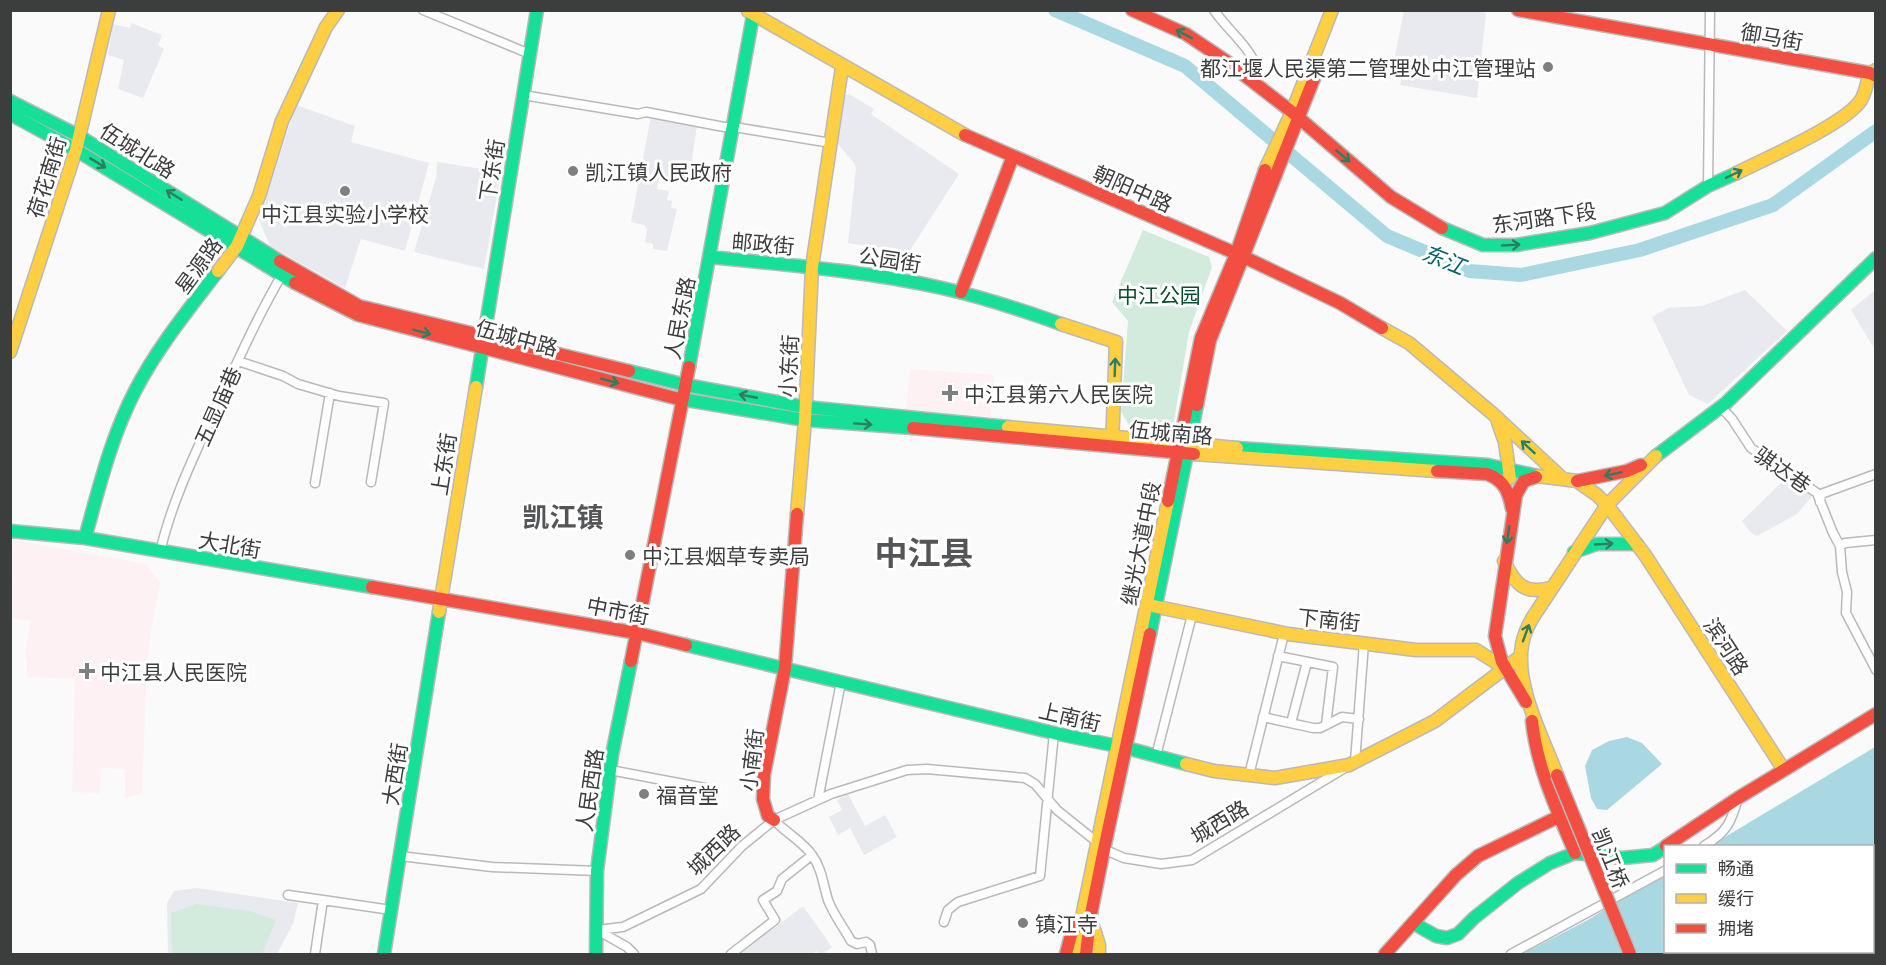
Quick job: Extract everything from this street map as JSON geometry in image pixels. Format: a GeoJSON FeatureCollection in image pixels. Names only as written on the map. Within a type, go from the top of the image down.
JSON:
{"type":"FeatureCollection","features":[{"type":"Feature","properties":{"kind":"street","name":"荷花南街"},"geometry":{"type":"LineString","coordinates":[[10,352],[76,150],[110,10]]}},
{"type":"Feature","properties":{"kind":"street","name":"星源路"},"geometry":{"type":"LineString","coordinates":[[85,538],[108,455],[135,391],[170,336],[239,242],[259,196],[282,121],[326,27],[338,10]]}},
{"type":"Feature","properties":{"kind":"street"},"geometry":{"type":"LineString","coordinates":[[423,10],[530,54]]}},
{"type":"Feature","properties":{"kind":"street","name":"下东街"},"geometry":{"type":"LineString","coordinates":[[483,342],[537,10]]}},
{"type":"Feature","properties":{"kind":"street","name":"东河路下段"},"geometry":{"type":"LineString","coordinates":[[1132,10],[1186,34],[1257,85],[1391,197],[1446,230],[1483,245],[1516,245],[1590,233],[1665,213],[1708,186],[1782,151],[1840,119],[1861,100],[1874,73]]}},
{"type":"Feature","properties":{"kind":"street"},"geometry":{"type":"LineString","coordinates":[[1214,10],[1253,57],[1259,74],[1257,85]]}},
{"type":"Feature","properties":{"kind":"street"},"geometry":{"type":"LineString","coordinates":[[1295,115],[1332,10]]}},
{"type":"Feature","properties":{"kind":"street"},"geometry":{"type":"LineString","coordinates":[[1295,115],[1341,10]]}},
{"type":"Feature","properties":{"kind":"street","name":"御马街"},"geometry":{"type":"LineString","coordinates":[[1518,10],[1874,73]]}},
{"type":"Feature","properties":{"kind":"street"},"geometry":{"type":"LineString","coordinates":[[1708,186],[1710,10]]}},
{"type":"Feature","properties":{"kind":"street","name":"朝阳中路"},"geometry":{"type":"LineString","coordinates":[[752,12],[842,67],[961,133],[1240,255],[1340,303],[1409,343],[1563,479]]}},
{"type":"Feature","properties":{"kind":"street","name":"人民东路"},"geometry":{"type":"LineString","coordinates":[[637,633],[711,257],[752,12]]}},
{"type":"Feature","properties":{"kind":"street","name":"小东街"},"geometry":{"type":"LineString","coordinates":[[785,669],[805,420],[812,267],[842,67]]}},
{"type":"Feature","properties":{"kind":"street"},"geometry":{"type":"LineString","coordinates":[[523,95],[831,142]]}},
{"type":"Feature","properties":{"kind":"street","name":"伍城北路"},"geometry":{"type":"LineString","coordinates":[[10,101],[79,136],[239,242]]}},
{"type":"Feature","properties":{"kind":"street","name":"伍城北路"},"geometry":{"type":"LineString","coordinates":[[10,114],[239,242]]}},
{"type":"Feature","properties":{"kind":"street","name":"继光大道中段"},"geometry":{"type":"LineString","coordinates":[[1086,918],[1183,448],[1210,340],[1264,186],[1295,115]]}},
{"type":"Feature","properties":{"kind":"street"},"geometry":{"type":"LineString","coordinates":[[960,292],[1013,156]]}},
{"type":"Feature","properties":{"kind":"street","name":"伍城中路"},"geometry":{"type":"LineString","coordinates":[[239,242],[285,271],[359,306],[683,400],[805,420]]}},
{"type":"Feature","properties":{"kind":"street","name":"邮政街"},"geometry":{"type":"LineString","coordinates":[[711,257],[812,267]]}},
{"type":"Feature","properties":{"kind":"street"},"geometry":{"type":"LineString","coordinates":[[1575,853],[1538,759],[1533,739],[1532,711],[1521,656],[1526,631],[1574,553],[1607,505],[1648,462],[1721,407],[1875,258]]}},
{"type":"Feature","properties":{"kind":"street","name":"公园街"},"geometry":{"type":"LineString","coordinates":[[812,267],[920,283],[960,292],[1116,342],[1112,441]]}},
{"type":"Feature","properties":{"kind":"street","name":"五显庙巷"},"geometry":{"type":"LineString","coordinates":[[160,552],[167,522],[177,495],[262,309],[285,271]]}},
{"type":"Feature","properties":{"kind":"street","name":"伍城中路"},"geometry":{"type":"LineString","coordinates":[[483,342],[686,385],[805,407]]}},
{"type":"Feature","properties":{"kind":"street","name":"上东街"},"geometry":{"type":"LineString","coordinates":[[442,599],[483,342]]}},
{"type":"Feature","properties":{"kind":"street"},"geometry":{"type":"LineString","coordinates":[[238,361],[283,376],[298,384],[358,400],[384,403],[371,482]]}},
{"type":"Feature","properties":{"kind":"street"},"geometry":{"type":"LineString","coordinates":[[315,483],[330,393]]}},
{"type":"Feature","properties":{"kind":"street","name":"伍城南路"},"geometry":{"type":"LineString","coordinates":[[805,407],[1183,448],[1486,474],[1501,480],[1508,489],[1512,509]]}},
{"type":"Feature","properties":{"kind":"street","name":"骐达巷"},"geometry":{"type":"LineString","coordinates":[[1721,407],[1751,448],[1817,493],[1840,546],[1842,572],[1847,592],[1846,613],[1875,670]]}},
{"type":"Feature","properties":{"kind":"street"},"geometry":{"type":"LineString","coordinates":[[1492,414],[1499,424],[1505,442],[1510,471],[1512,509]]}},
{"type":"Feature","properties":{"kind":"street","name":"伍城南路"},"geometry":{"type":"LineString","coordinates":[[805,420],[1112,441]]}},
{"type":"Feature","properties":{"kind":"street","name":"伍城南路"},"geometry":{"type":"LineString","coordinates":[[1183,448],[1488,465],[1510,471],[1576,481]]}},
{"type":"Feature","properties":{"kind":"street"},"geometry":{"type":"LineString","coordinates":[[1576,481],[1627,471],[1648,462]]}},
{"type":"Feature","properties":{"kind":"street"},"geometry":{"type":"LineString","coordinates":[[1820,502],[1821,494],[1875,474]]}},
{"type":"Feature","properties":{"kind":"street"},"geometry":{"type":"LineString","coordinates":[[1532,711],[1504,668],[1496,650],[1495,636],[1512,509],[1520,486],[1529,478],[1538,476]]}},
{"type":"Feature","properties":{"kind":"street","name":"滨河路"},"geometry":{"type":"LineString","coordinates":[[1576,481],[1607,505],[1637,544],[1784,770]]}},
{"type":"Feature","properties":{"kind":"street","name":"大北街"},"geometry":{"type":"LineString","coordinates":[[10,531],[85,538],[442,599]]}},
{"type":"Feature","properties":{"kind":"street"},"geometry":{"type":"LineString","coordinates":[[1840,546],[1845,543],[1875,540]]}},
{"type":"Feature","properties":{"kind":"street"},"geometry":{"type":"LineString","coordinates":[[1574,553],[1587,546],[1599,544],[1637,544]]}},
{"type":"Feature","properties":{"kind":"street"},"geometry":{"type":"LineString","coordinates":[[1504,561],[1513,578],[1525,588],[1539,591],[1553,587]]}},
{"type":"Feature","properties":{"kind":"street","name":"中市街"},"geometry":{"type":"LineString","coordinates":[[442,599],[637,633],[785,669]]}},
{"type":"Feature","properties":{"kind":"street","name":"大西街"},"geometry":{"type":"LineString","coordinates":[[384,954],[442,599]]}},
{"type":"Feature","properties":{"kind":"street","name":"下南街"},"geometry":{"type":"LineString","coordinates":[[1151,606],[1284,634],[1416,650],[1476,650],[1504,668]]}},
{"type":"Feature","properties":{"kind":"street"},"geometry":{"type":"LineString","coordinates":[[1156,756],[1192,615]]}},
{"type":"Feature","properties":{"kind":"street","name":"人民西路"},"geometry":{"type":"LineString","coordinates":[[596,954],[597,871],[610,770],[637,633]]}},
{"type":"Feature","properties":{"kind":"street"},"geometry":{"type":"LineString","coordinates":[[1249,775],[1284,634]]}},
{"type":"Feature","properties":{"kind":"street"},"geometry":{"type":"LineString","coordinates":[[1352,763],[1359,719],[1365,643]]}},
{"type":"Feature","properties":{"kind":"street"},"geometry":{"type":"LineString","coordinates":[[1278,656],[1333,667],[1326,725]]}},
{"type":"Feature","properties":{"kind":"street","name":"城西路"},"geometry":{"type":"LineString","coordinates":[[597,930],[623,927],[701,890],[742,846],[774,820],[818,800],[907,770],[927,769],[1025,778],[1035,784],[1057,810],[1101,845],[1124,858],[1161,864],[1192,860],[1352,763],[1435,721],[1521,656]]}},
{"type":"Feature","properties":{"kind":"street"},"geometry":{"type":"LineString","coordinates":[[1291,723],[1307,662]]}},
{"type":"Feature","properties":{"kind":"street","name":"上南街"},"geometry":{"type":"LineString","coordinates":[[785,669],[1054,733],[1123,747],[1214,771],[1275,778],[1352,763]]}},
{"type":"Feature","properties":{"kind":"street","name":"小南街"},"geometry":{"type":"LineString","coordinates":[[785,669],[764,776],[763,799],[768,816],[785,832],[802,842],[812,855],[824,881],[829,901],[851,941],[857,944],[866,942],[870,945],[872,954]]}},
{"type":"Feature","properties":{"kind":"street"},"geometry":{"type":"LineString","coordinates":[[818,800],[841,682]]}},
{"type":"Feature","properties":{"kind":"street","name":"凯江桥"},"geometry":{"type":"LineString","coordinates":[[1532,711],[1630,954]]}},
{"type":"Feature","properties":{"kind":"street"},"geometry":{"type":"LineString","coordinates":[[1669,845],[1738,798],[1875,714]]}},
{"type":"Feature","properties":{"kind":"street"},"geometry":{"type":"LineString","coordinates":[[1263,717],[1313,728],[1320,728],[1342,717],[1359,719]]}},
{"type":"Feature","properties":{"kind":"street"},"geometry":{"type":"LineString","coordinates":[[944,922],[948,910],[958,902],[1040,876],[1054,733]]}},
{"type":"Feature","properties":{"kind":"street"},"geometry":{"type":"LineString","coordinates":[[610,770],[710,789]]}},
{"type":"Feature","properties":{"kind":"street"},"geometry":{"type":"LineString","coordinates":[[1706,845],[1725,832],[1732,821],[1738,798]]}},
{"type":"Feature","properties":{"kind":"street"},"geometry":{"type":"LineString","coordinates":[[1385,954],[1456,875],[1478,856],[1560,816]]}},
{"type":"Feature","properties":{"kind":"street"},"geometry":{"type":"LineString","coordinates":[[1413,923],[1436,936],[1447,938],[1458,934],[1474,918],[1518,883],[1550,863],[1575,853],[1622,858],[1653,855],[1664,848]]}},
{"type":"Feature","properties":{"kind":"street"},"geometry":{"type":"LineString","coordinates":[[731,954],[775,920],[763,900],[777,891],[783,879],[812,855]]}},
{"type":"Feature","properties":{"kind":"street"},"geometry":{"type":"LineString","coordinates":[[400,856],[492,867],[597,871]]}},
{"type":"Feature","properties":{"kind":"street"},"geometry":{"type":"LineString","coordinates":[[1511,954],[1664,871]]}},
{"type":"Feature","properties":{"kind":"street"},"geometry":{"type":"LineString","coordinates":[[288,896],[391,910]]}},
{"type":"Feature","properties":{"kind":"street"},"geometry":{"type":"LineString","coordinates":[[315,954],[324,900]]}},
{"type":"Feature","properties":{"kind":"street"},"geometry":{"type":"LineString","coordinates":[[1082,948],[1086,918]]}},
{"type":"Feature","properties":{"kind":"street"},"geometry":{"type":"LineString","coordinates":[[1066,954],[1071,935],[1086,918]]}},
{"type":"Feature","properties":{"kind":"street"},"geometry":{"type":"LineString","coordinates":[[1086,918],[1099,945],[1099,954]]}},
{"type":"Feature","properties":{"kind":"street"},"geometry":{"type":"LineString","coordinates":[[597,930],[627,947],[634,954]]}},
{"type":"Feature","properties":{"kind":"shaded area"},"geometry":{"type":"Polygon","coordinates":[[[1474,10],[1486,13],[1477,98],[1400,85],[1402,78],[1391,75],[1404,11],[1474,10]]]}},
{"type":"Feature","properties":{"kind":"shaded area"},"geometry":{"type":"Polygon","coordinates":[[[131,23],[162,35],[158,45],[164,49],[143,98],[118,89],[124,60],[108,55],[113,24],[130,28],[131,23]]]}},
{"type":"Feature","properties":{"kind":"shaded area"},"geometry":{"type":"Polygon","coordinates":[[[849,94],[874,109],[871,114],[959,174],[909,252],[848,243],[856,168],[837,143],[843,96],[849,94]]]}},
{"type":"Feature","properties":{"kind":"shaded area","name":"中江县实验小学校"},"geometry":{"type":"Polygon","coordinates":[[[296,105],[355,126],[351,142],[429,163],[405,251],[361,239],[345,288],[270,246],[259,220],[296,105]]]}},
{"type":"Feature","properties":{"kind":"shaded area"},"geometry":{"type":"Polygon","coordinates":[[[651,116],[697,126],[689,179],[660,175],[657,189],[669,191],[667,200],[672,201],[671,208],[677,209],[667,251],[653,249],[653,244],[645,242],[647,229],[644,225],[631,222],[651,116]]]}},
{"type":"Feature","properties":{"kind":"shaded area"},"geometry":{"type":"Polygon","coordinates":[[[437,162],[501,172],[484,269],[414,252],[436,178],[437,162]]]}},
{"type":"Feature","properties":{"kind":"shaded area"},"geometry":{"type":"Polygon","coordinates":[[[1745,290],[1787,331],[1708,404],[1689,395],[1652,317],[1668,308],[1702,306],[1745,290]]]}},
{"type":"Feature","properties":{"kind":"shaded area"},"geometry":{"type":"Polygon","coordinates":[[[1875,290],[1875,350],[1851,310],[1875,290]]]}},
{"type":"Feature","properties":{"kind":"shaded area","name":"中江县第六人民医院"},"geometry":{"type":"Polygon","coordinates":[[[910,369],[994,375],[991,417],[906,410],[910,369]]]}},
{"type":"Feature","properties":{"kind":"shaded area"},"geometry":{"type":"Polygon","coordinates":[[[1787,477],[1814,494],[1797,514],[1757,536],[1750,532],[1742,521],[1787,477]]]}},
{"type":"Feature","properties":{"kind":"shaded area","name":"中江县人民医院"},"geometry":{"type":"Polygon","coordinates":[[[13,540],[146,564],[160,583],[147,665],[142,793],[125,798],[125,769],[101,768],[100,793],[72,792],[75,679],[27,677],[27,660],[25,659],[30,621],[11,618],[13,580],[11,579],[10,559],[13,540]]]}},
{"type":"Feature","properties":{"kind":"shaded area"},"geometry":{"type":"Polygon","coordinates":[[[848,794],[865,826],[885,815],[897,837],[864,855],[850,828],[838,835],[829,817],[842,810],[837,800],[848,794]]]}},
{"type":"Feature","properties":{"kind":"shaded area"},"geometry":{"type":"Polygon","coordinates":[[[197,888],[298,903],[293,924],[277,954],[168,954],[167,903],[174,891],[197,888]]]}},
{"type":"Feature","properties":{"kind":"shaded area"},"geometry":{"type":"Polygon","coordinates":[[[803,906],[832,947],[823,954],[817,951],[812,954],[740,954],[803,906]]]}},
{"type":"Feature","properties":{"kind":"green space","name":"中江公园"},"geometry":{"type":"Polygon","coordinates":[[[1143,230],[1209,257],[1212,267],[1189,332],[1174,421],[1160,431],[1130,428],[1121,411],[1128,321],[1112,302],[1143,230]]]}},
{"type":"Feature","properties":{"kind":"green space"},"geometry":{"type":"Polygon","coordinates":[[[196,904],[250,911],[276,920],[262,954],[172,954],[171,913],[196,904]]]}},
{"type":"Feature","properties":{"kind":"water"},"geometry":{"type":"Polygon","coordinates":[[[1627,737],[1642,743],[1662,764],[1607,810],[1597,809],[1591,798],[1585,766],[1592,750],[1609,741],[1627,737]]]}},
{"type":"Feature","properties":{"kind":"water"},"geometry":{"type":"Polygon","coordinates":[[[1875,747],[1875,954],[1522,954],[1586,921],[1664,874],[1664,953],[1874,953],[1874,845],[1712,845],[1875,747]]]}},
{"type":"Feature","properties":{"kind":"waterway","name":"东江"},"geometry":{"type":"LineString","coordinates":[[1055,10],[1185,66],[1387,236],[1470,271],[1521,275],[1640,250],[1773,205],[1876,131]]}},
{"type":"Feature","properties":{"kind":"traffic: fast"},"geometry":{"type":"LineString","coordinates":[[476,387],[537,10]]}},
{"type":"Feature","properties":{"kind":"traffic: fast"},"geometry":{"type":"LineString","coordinates":[[689,367],[754,10]]}},
{"type":"Feature","properties":{"kind":"traffic: fast"},"geometry":{"type":"LineString","coordinates":[[10,101],[79,136],[280,261]]}},
{"type":"Feature","properties":{"kind":"traffic: fast"},"geometry":{"type":"LineString","coordinates":[[10,114],[76,150],[295,283]]}},
{"type":"Feature","properties":{"kind":"traffic: fast"},"geometry":{"type":"LineString","coordinates":[[1442,228],[1483,245],[1516,245],[1590,233],[1665,213],[1708,186],[1737,173]]}},
{"type":"Feature","properties":{"kind":"traffic: fast"},"geometry":{"type":"LineString","coordinates":[[710,257],[827,269],[913,282],[987,300],[1061,324]]}},
{"type":"Feature","properties":{"kind":"traffic: fast"},"geometry":{"type":"LineString","coordinates":[[1656,456],[1726,403],[1876,258]]}},
{"type":"Feature","properties":{"kind":"traffic: fast"},"geometry":{"type":"LineString","coordinates":[[85,538],[112,445],[135,391],[163,344],[218,271]]}},
{"type":"Feature","properties":{"kind":"traffic: fast"},"geometry":{"type":"LineString","coordinates":[[629,371],[686,385],[805,407],[1008,427]]}},
{"type":"Feature","properties":{"kind":"traffic: fast"},"geometry":{"type":"LineString","coordinates":[[675,398],[805,420],[913,428]]}},
{"type":"Feature","properties":{"kind":"traffic: fast"},"geometry":{"type":"LineString","coordinates":[[1150,634],[1197,405]]}},
{"type":"Feature","properties":{"kind":"traffic: fast"},"geometry":{"type":"LineString","coordinates":[[1237,448],[1488,465],[1538,476]]}},
{"type":"Feature","properties":{"kind":"traffic: fast"},"geometry":{"type":"LineString","coordinates":[[10,531],[85,538],[372,587]]}},
{"type":"Feature","properties":{"kind":"traffic: fast"},"geometry":{"type":"LineString","coordinates":[[1574,552],[1597,544],[1637,544]]}},
{"type":"Feature","properties":{"kind":"traffic: fast"},"geometry":{"type":"LineString","coordinates":[[384,954],[439,612]]}},
{"type":"Feature","properties":{"kind":"traffic: fast"},"geometry":{"type":"LineString","coordinates":[[686,645],[1054,733],[1127,748],[1186,764]]}},
{"type":"Feature","properties":{"kind":"traffic: fast"},"geometry":{"type":"LineString","coordinates":[[596,954],[597,871],[612,755],[631,661]]}},
{"type":"Feature","properties":{"kind":"traffic: fast"},"geometry":{"type":"LineString","coordinates":[[1413,923],[1436,936],[1447,938],[1458,934],[1474,918],[1518,883],[1550,863],[1575,853],[1622,858],[1653,855],[1664,848]]}},
{"type":"Feature","properties":{"kind":"traffic: slow"},"geometry":{"type":"LineString","coordinates":[[10,352],[76,150],[109,10]]}},
{"type":"Feature","properties":{"kind":"traffic: slow"},"geometry":{"type":"LineString","coordinates":[[218,271],[237,246],[259,196],[282,121],[326,27],[338,10]]}},
{"type":"Feature","properties":{"kind":"traffic: slow"},"geometry":{"type":"LineString","coordinates":[[1265,170],[1292,112],[1332,10]]}},
{"type":"Feature","properties":{"kind":"traffic: slow"},"geometry":{"type":"LineString","coordinates":[[748,11],[965,135]]}},
{"type":"Feature","properties":{"kind":"traffic: slow"},"geometry":{"type":"LineString","coordinates":[[797,514],[805,420],[812,267],[842,67]]}},
{"type":"Feature","properties":{"kind":"traffic: slow"},"geometry":{"type":"LineString","coordinates":[[1737,173],[1839,120],[1861,100],[1870,73],[1876,70]]}},
{"type":"Feature","properties":{"kind":"traffic: slow"},"geometry":{"type":"LineString","coordinates":[[1061,324],[1116,342],[1112,445]]}},
{"type":"Feature","properties":{"kind":"traffic: slow"},"geometry":{"type":"LineString","coordinates":[[1382,328],[1409,343],[1493,414],[1563,479]]}},
{"type":"Feature","properties":{"kind":"traffic: slow"},"geometry":{"type":"LineString","coordinates":[[439,612],[476,387]]}},
{"type":"Feature","properties":{"kind":"traffic: slow"},"geometry":{"type":"LineString","coordinates":[[1498,422],[1505,442],[1510,478]]}},
{"type":"Feature","properties":{"kind":"traffic: slow"},"geometry":{"type":"LineString","coordinates":[[1008,427],[1237,448]]}},
{"type":"Feature","properties":{"kind":"traffic: slow"},"geometry":{"type":"LineString","coordinates":[[1194,454],[1437,471]]}},
{"type":"Feature","properties":{"kind":"traffic: slow"},"geometry":{"type":"LineString","coordinates":[[1656,456],[1607,505],[1645,555],[1784,770]]}},
{"type":"Feature","properties":{"kind":"traffic: slow"},"geometry":{"type":"LineString","coordinates":[[1538,476],[1577,481],[1607,505],[1532,619],[1522,645],[1521,661],[1526,694],[1557,775]]}},
{"type":"Feature","properties":{"kind":"traffic: slow"},"geometry":{"type":"LineString","coordinates":[[1078,954],[1082,917],[1168,501]]}},
{"type":"Feature","properties":{"kind":"traffic: slow"},"geometry":{"type":"LineString","coordinates":[[1504,561],[1512,576],[1522,586],[1535,590],[1553,587]]}},
{"type":"Feature","properties":{"kind":"traffic: slow"},"geometry":{"type":"LineString","coordinates":[[1148,605],[1288,634],[1416,650],[1476,650],[1503,667]]}},
{"type":"Feature","properties":{"kind":"traffic: slow"},"geometry":{"type":"LineString","coordinates":[[1186,764],[1214,771],[1275,778],[1349,765],[1435,721],[1521,656]]}},
{"type":"Feature","properties":{"kind":"traffic: slow"},"geometry":{"type":"LineString","coordinates":[[1092,923],[1099,945],[1099,954]]}},
{"type":"Feature","properties":{"kind":"traffic: jam"},"geometry":{"type":"LineString","coordinates":[[1132,10],[1186,34],[1226,61],[1292,112],[1391,197],[1442,228]]}},
{"type":"Feature","properties":{"kind":"traffic: jam"},"geometry":{"type":"LineString","coordinates":[[1518,10],[1870,73],[1876,76]]}},
{"type":"Feature","properties":{"kind":"traffic: jam"},"geometry":{"type":"LineString","coordinates":[[1197,405],[1210,340],[1315,76]]}},
{"type":"Feature","properties":{"kind":"traffic: jam"},"geometry":{"type":"LineString","coordinates":[[965,135],[1244,257],[1340,303],[1382,328]]}},
{"type":"Feature","properties":{"kind":"traffic: jam"},"geometry":{"type":"LineString","coordinates":[[961,292],[1013,156]]}},
{"type":"Feature","properties":{"kind":"traffic: jam"},"geometry":{"type":"LineString","coordinates":[[1168,501],[1201,338],[1236,254],[1265,170]]}},
{"type":"Feature","properties":{"kind":"traffic: jam"},"geometry":{"type":"LineString","coordinates":[[280,261],[359,306],[629,371]]}},
{"type":"Feature","properties":{"kind":"traffic: jam"},"geometry":{"type":"LineString","coordinates":[[295,283],[358,315],[675,398]]}},
{"type":"Feature","properties":{"kind":"traffic: jam"},"geometry":{"type":"LineString","coordinates":[[631,661],[689,367]]}},
{"type":"Feature","properties":{"kind":"traffic: jam"},"geometry":{"type":"LineString","coordinates":[[913,428],[1194,454]]}},
{"type":"Feature","properties":{"kind":"traffic: jam"},"geometry":{"type":"LineString","coordinates":[[1577,481],[1627,471],[1641,465]]}},
{"type":"Feature","properties":{"kind":"traffic: jam"},"geometry":{"type":"LineString","coordinates":[[1437,471],[1487,474],[1493,477],[1505,487],[1512,509]]}},
{"type":"Feature","properties":{"kind":"traffic: jam"},"geometry":{"type":"LineString","coordinates":[[1526,702],[1502,662],[1495,636],[1516,495],[1524,481],[1536,477]]}},
{"type":"Feature","properties":{"kind":"traffic: jam"},"geometry":{"type":"LineString","coordinates":[[774,820],[768,816],[763,799],[764,775],[785,668],[797,514]]}},
{"type":"Feature","properties":{"kind":"traffic: jam"},"geometry":{"type":"LineString","coordinates":[[372,587],[637,633],[686,645]]}},
{"type":"Feature","properties":{"kind":"traffic: jam"},"geometry":{"type":"LineString","coordinates":[[1086,954],[1090,919],[1150,634]]}},
{"type":"Feature","properties":{"kind":"traffic: jam"},"geometry":{"type":"LineString","coordinates":[[1668,845],[1738,798],[1876,714]]}},
{"type":"Feature","properties":{"kind":"traffic: jam"},"geometry":{"type":"LineString","coordinates":[[1532,721],[1543,772],[1575,853]]}},
{"type":"Feature","properties":{"kind":"traffic: jam"},"geometry":{"type":"LineString","coordinates":[[1557,775],[1630,954]]}},
{"type":"Feature","properties":{"kind":"traffic: jam"},"geometry":{"type":"LineString","coordinates":[[1385,954],[1456,875],[1478,856],[1560,816]]}},
{"type":"Feature","properties":{"kind":"traffic: jam"},"geometry":{"type":"LineString","coordinates":[[1066,954],[1071,935],[1078,923]]}},
{"type":"Feature","properties":{"kind":"place","name":"都江堰人民渠第二管理处中江管理站"},"geometry":{"type":"Point","coordinates":[1548,67]}},
{"type":"Feature","properties":{"kind":"place","name":"凯江镇人民政府"},"geometry":{"type":"Point","coordinates":[573,171]}},
{"type":"Feature","properties":{"kind":"place","name":"中江县实验小学校"},"geometry":{"type":"Point","coordinates":[345,191]}},
{"type":"Feature","properties":{"kind":"place","name":"中江县第六人民医院"},"geometry":{"type":"Point","coordinates":[950,393]}},
{"type":"Feature","properties":{"kind":"place","name":"中江县烟草专卖局"},"geometry":{"type":"Point","coordinates":[630,555]}},
{"type":"Feature","properties":{"kind":"place","name":"中江县人民医院"},"geometry":{"type":"Point","coordinates":[87,671]}},
{"type":"Feature","properties":{"kind":"place","name":"福音堂"},"geometry":{"type":"Point","coordinates":[644,794]}},
{"type":"Feature","properties":{"kind":"place","name":"镇江寺"},"geometry":{"type":"Point","coordinates":[1023,923]}},
{"type":"Feature","properties":{"kind":"district","name":"凯江镇"},"geometry":{"type":"Point","coordinates":[563,516]}},
{"type":"Feature","properties":{"kind":"district","name":"中江县"},"geometry":{"type":"Point","coordinates":[924,552]}}]}
